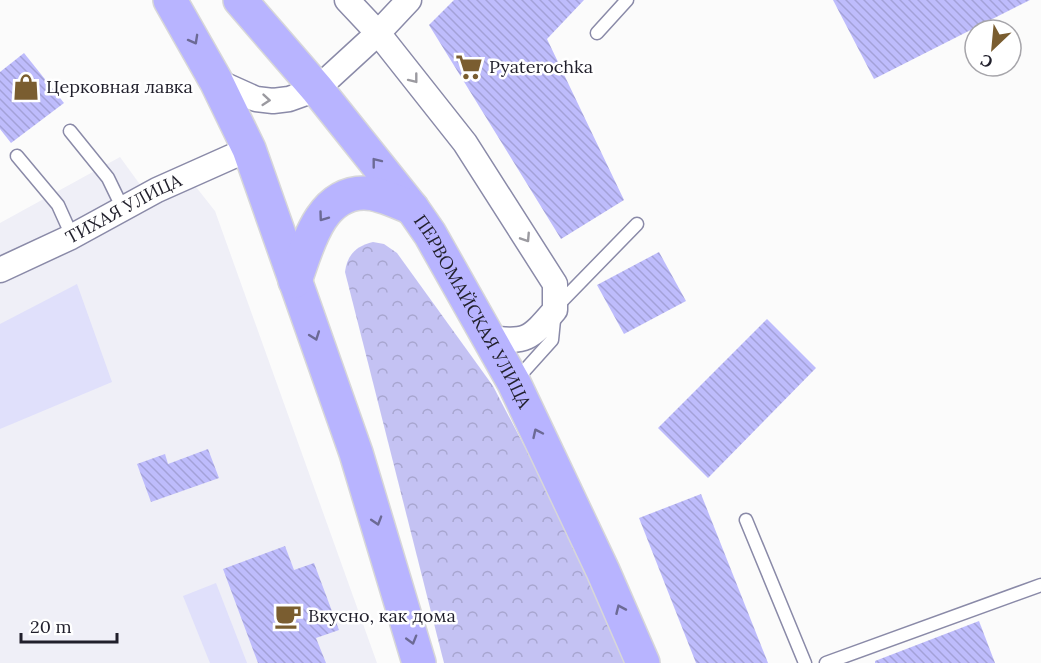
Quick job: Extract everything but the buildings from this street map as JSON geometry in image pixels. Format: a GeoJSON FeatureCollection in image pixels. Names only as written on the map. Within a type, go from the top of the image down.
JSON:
{"type":"FeatureCollection","features":[{"type":"Feature","properties":{"kind":"highway"},"geometry":{"type":"LineString","coordinates":[[170,0],[216,81],[249,149],[356,453],[419,663]]}},
{"type":"Feature","properties":{"kind":"highway","name":"ПЕРВОМАЙСКАЯ УЛИЦА"},"geometry":{"type":"LineString","coordinates":[[240,0],[317,89],[430,234],[514,383],[643,663]]}},
{"type":"Feature","properties":{"kind":"highway"},"geometry":{"type":"LineString","coordinates":[[295,281],[312,234],[326,212],[348,195],[365,193],[381,196],[412,208]]}},
{"type":"Feature","properties":{"kind":"street"},"geometry":{"type":"LineString","coordinates":[[347,0],[378,33],[465,143],[555,284],[555,310],[535,334],[513,341],[489,338]]}},
{"type":"Feature","properties":{"kind":"street"},"geometry":{"type":"LineString","coordinates":[[216,81],[256,99],[273,101],[289,99],[317,89],[378,33],[409,0]]}},
{"type":"Feature","properties":{"kind":"street","name":"ТИХАЯ УЛИЦА"},"geometry":{"type":"LineString","coordinates":[[0,270],[72,236],[157,190],[249,149]]}},
{"type":"Feature","properties":{"kind":"lane"},"geometry":{"type":"LineString","coordinates":[[597,33],[627,0]]}},
{"type":"Feature","properties":{"kind":"lane"},"geometry":{"type":"LineString","coordinates":[[70,131],[108,178],[123,209]]}},
{"type":"Feature","properties":{"kind":"lane"},"geometry":{"type":"LineString","coordinates":[[17,156],[58,205],[72,236]]}},
{"type":"Feature","properties":{"kind":"lane"},"geometry":{"type":"LineString","coordinates":[[514,383],[552,340],[555,310],[637,224]]}},
{"type":"Feature","properties":{"kind":"lane"},"geometry":{"type":"LineString","coordinates":[[746,520],[805,663]]}},
{"type":"Feature","properties":{"kind":"lane"},"geometry":{"type":"LineString","coordinates":[[826,663],[1041,585]]}},
{"type":"Feature","properties":{"kind":"shaded area"},"geometry":{"type":"Polygon","coordinates":[[[120,157],[144,190],[174,178],[196,187],[215,211],[377,663],[0,663],[0,223],[120,157]]]}},
{"type":"Feature","properties":{"kind":"shaded area"},"geometry":{"type":"Polygon","coordinates":[[[77,284],[112,382],[0,429],[0,324],[77,284]]]}},
{"type":"Feature","properties":{"kind":"shaded area"},"geometry":{"type":"Polygon","coordinates":[[[216,583],[247,663],[210,663],[183,596],[216,583]]]}},
{"type":"Feature","properties":{"kind":"green space"},"geometry":{"type":"Polygon","coordinates":[[[373,242],[384,244],[397,253],[493,386],[606,603],[630,663],[444,663],[345,272],[353,252],[373,242]]]}},
{"type":"Feature","properties":{"kind":"place","name":"Pyaterochka"},"geometry":{"type":"Point","coordinates":[469,67]}},
{"type":"Feature","properties":{"kind":"place","name":"Церковная лавка"},"geometry":{"type":"Point","coordinates":[26,87]}},
{"type":"Feature","properties":{"kind":"place","name":"Вкусно, как дома"},"geometry":{"type":"Point","coordinates":[288,616]}}]}
